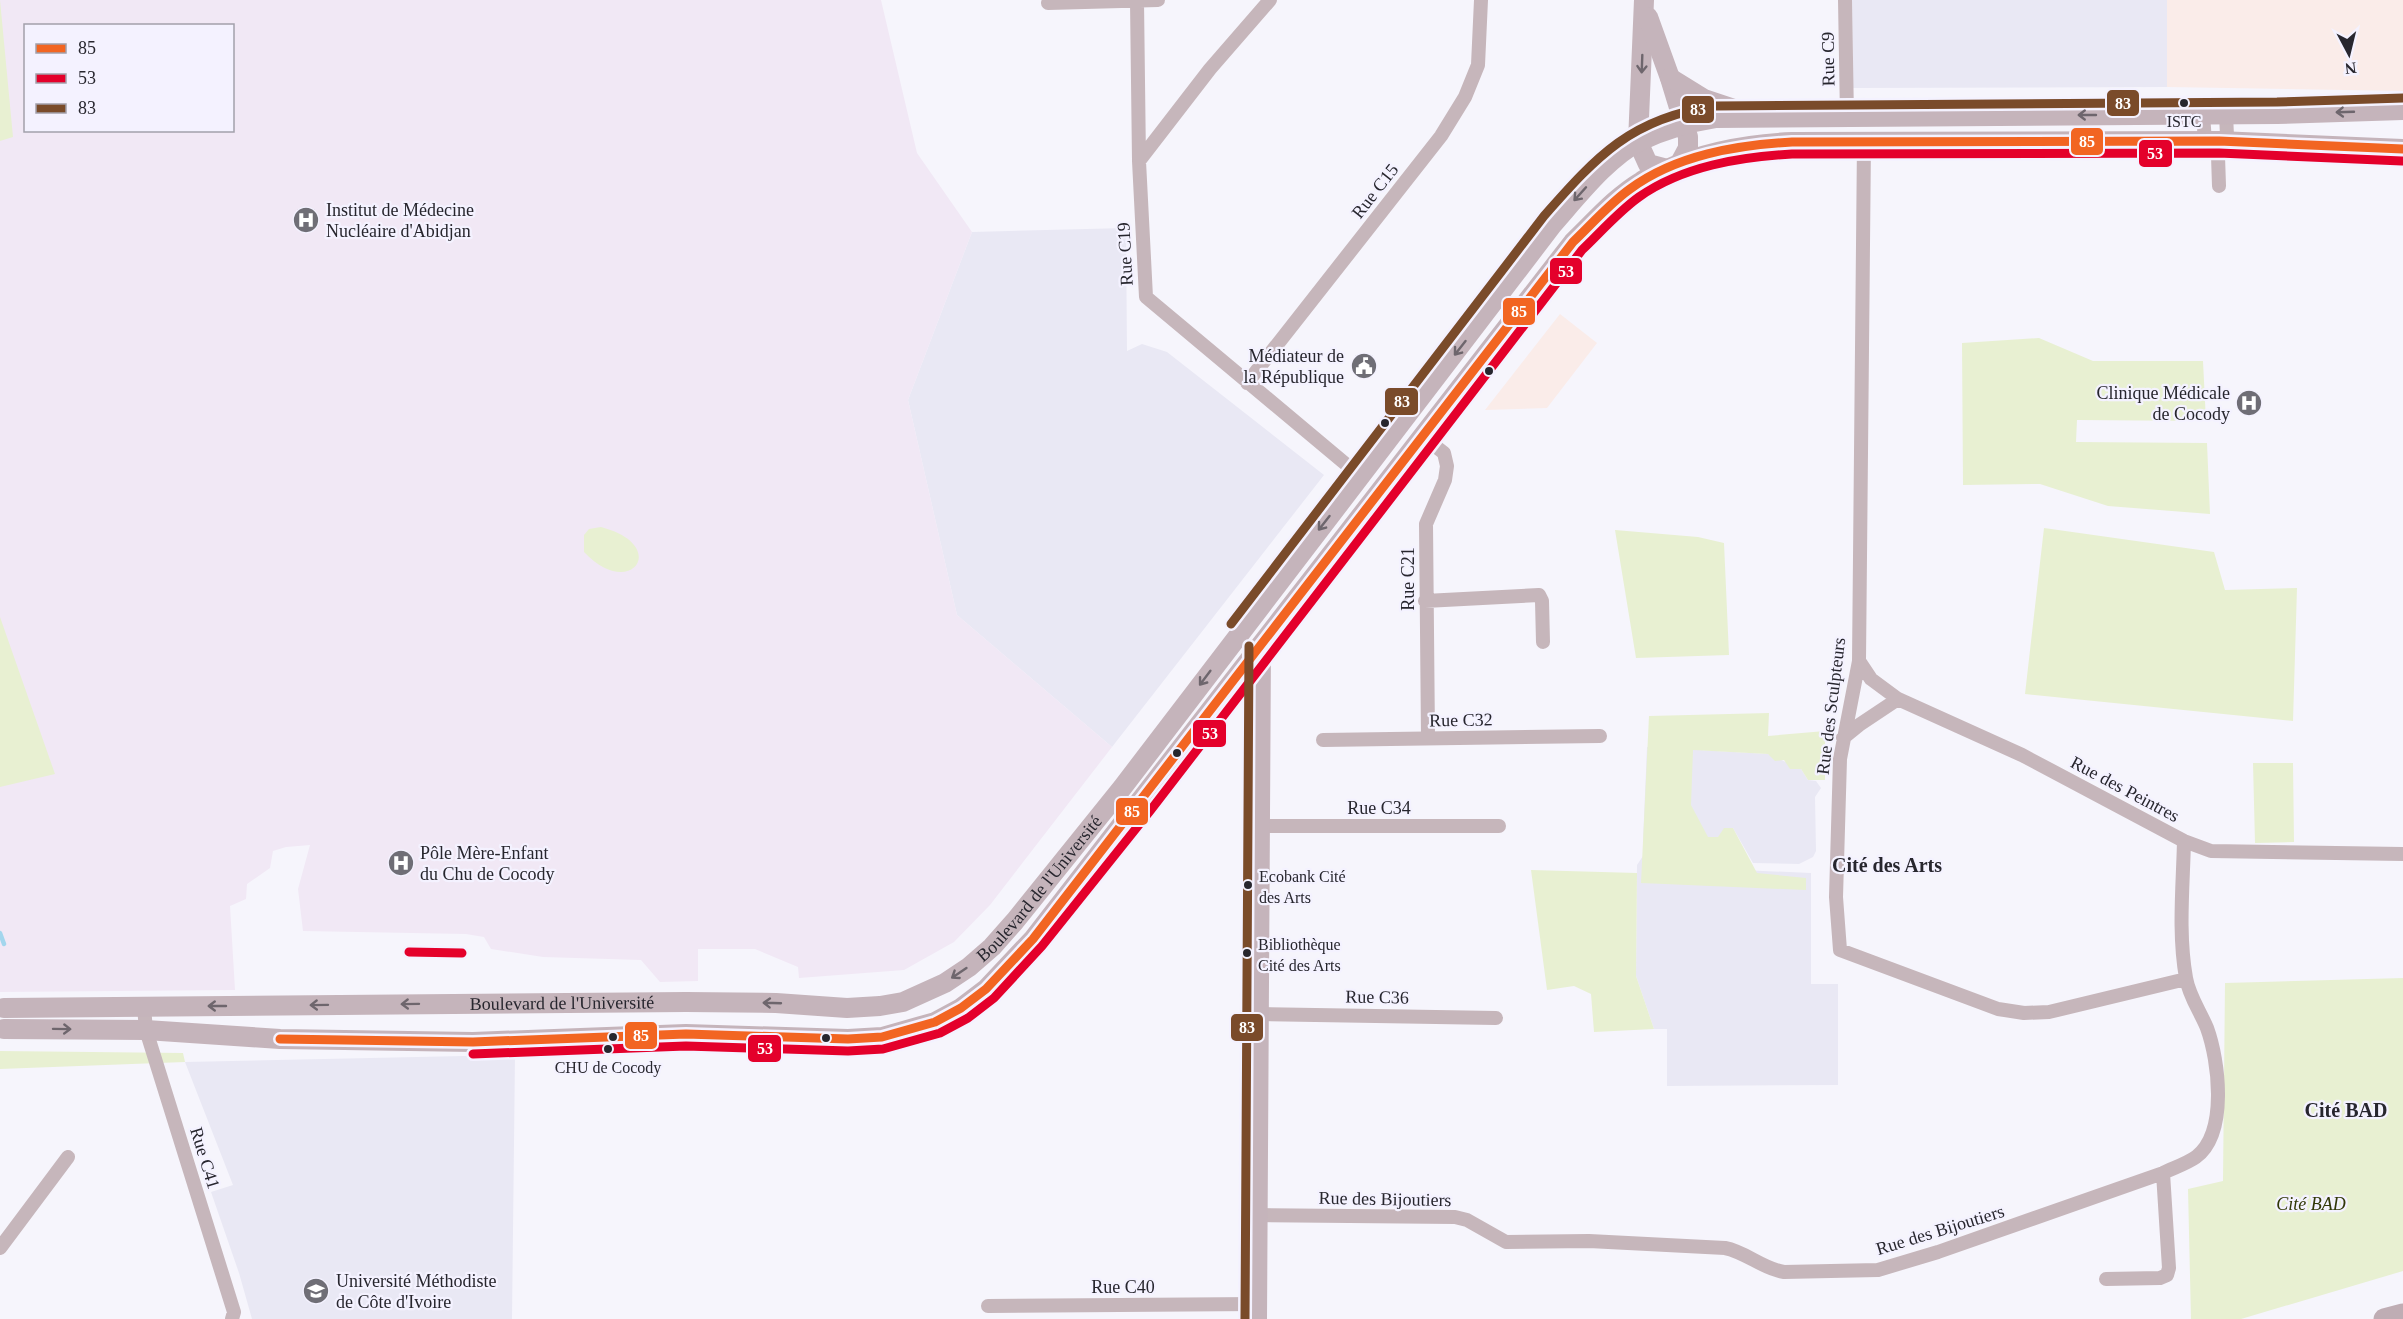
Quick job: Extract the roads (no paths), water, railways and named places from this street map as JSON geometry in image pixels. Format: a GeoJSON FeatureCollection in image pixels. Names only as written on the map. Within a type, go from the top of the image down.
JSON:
{"type":"FeatureCollection","features":[{"type":"Feature","properties":{"kind":"main road"},"geometry":{"type":"LineString","coordinates":[[2384,1319],[2403,1314]]}},
{"type":"Feature","properties":{"kind":"street"},"geometry":{"type":"LineString","coordinates":[[1048,3],[1158,0]]}},
{"type":"Feature","properties":{"kind":"street"},"geometry":{"type":"LineString","coordinates":[[1139,162],[1210,69],[1270,0]]}},
{"type":"Feature","properties":{"kind":"street","name":"Rue C15"},"geometry":{"type":"LineString","coordinates":[[1247,383],[1440,136],[1466,97],[1478,65],[1481,0]]}},
{"type":"Feature","properties":{"kind":"street","name":"Rue C9"},"geometry":{"type":"LineString","coordinates":[[1845,0],[1847,117]]}},
{"type":"Feature","properties":{"kind":"street","name":"Rue C19"},"geometry":{"type":"LineString","coordinates":[[1137,1],[1139,162],[1146,297],[1360,476]]}},
{"type":"Feature","properties":{"kind":"street"},"geometry":{"type":"LineString","coordinates":[[1644,3],[1689,142],[1674,166],[1648,164],[1638,142],[1644,3]]}},
{"type":"Feature","properties":{"kind":"street"},"geometry":{"type":"LineString","coordinates":[[1670,78],[1692,93],[1712,102],[1757,116]]}},
{"type":"Feature","properties":{"kind":"street","name":"Boulevard de l'Université"},"geometry":{"type":"LineString","coordinates":[[2403,110],[2226,114],[1757,116],[1715,118],[1683,124],[1638,142],[1587,186],[1553,224],[1122,788],[1015,921],[992,947],[969,967],[945,983],[903,1002],[847,1008],[776,1003],[686,1002],[11,1007],[11,1029],[146,1030],[280,1039],[473,1042],[687,1034],[848,1039],[882,1037],[935,1022],[961,1008],[986,989],[1033,939],[1573,242],[1621,195],[1643,180],[1720,150],[1764,143],[1863,141],[2403,149]]}},
{"type":"Feature","properties":{"kind":"street"},"geometry":{"type":"LineString","coordinates":[[2203,114],[2216,146],[2219,186]]}},
{"type":"Feature","properties":{"kind":"street"},"geometry":{"type":"LineString","coordinates":[[2216,146],[2226,114]]}},
{"type":"Feature","properties":{"kind":"street","name":"Rue des Sculpteurs"},"geometry":{"type":"LineString","coordinates":[[1863,141],[1859,661],[1840,759],[1836,897],[1840,950],[1998,1009],[2024,1013],[2049,1012],[2186,979]]}},
{"type":"Feature","properties":{"kind":"street","name":"Rue C21"},"geometry":{"type":"LineString","coordinates":[[1422,436],[1444,453],[1447,466],[1445,480],[1426,524],[1428,738]]}},
{"type":"Feature","properties":{"kind":"street"},"geometry":{"type":"LineString","coordinates":[[1425,601],[1539,595],[1542,601],[1543,642]]}},
{"type":"Feature","properties":{"kind":"street"},"geometry":{"type":"LineString","coordinates":[[1241,631],[1261,646],[1257,1312]]}},
{"type":"Feature","properties":{"kind":"street","name":"Rue des Peintres"},"geometry":{"type":"LineString","coordinates":[[1859,661],[1871,679],[1898,699],[2022,755],[2184,841],[2211,851],[2403,854]]}},
{"type":"Feature","properties":{"kind":"street"},"geometry":{"type":"LineString","coordinates":[[1843,738],[1898,699]]}},
{"type":"Feature","properties":{"kind":"street","name":"Rue C32"},"geometry":{"type":"LineString","coordinates":[[1323,740],[1600,736]]}},
{"type":"Feature","properties":{"kind":"street","name":"Rue C34"},"geometry":{"type":"LineString","coordinates":[[1260,826],[1499,826]]}},
{"type":"Feature","properties":{"kind":"street","name":"Rue des Bijoutiers"},"geometry":{"type":"LineString","coordinates":[[1257,1215],[1455,1217],[1467,1220],[1506,1242],[1589,1240],[1725,1248],[1775,1271],[1878,1270],[1938,1252],[2163,1173],[2196,1157],[2212,1134],[2217,1118],[2218,1083],[2214,1052],[2207,1027],[2186,979],[2182,903],[2184,841]]}},
{"type":"Feature","properties":{"kind":"street"},"geometry":{"type":"LineString","coordinates":[[686,1002],[687,1034]]}},
{"type":"Feature","properties":{"kind":"street","name":"Rue C41"},"geometry":{"type":"LineString","coordinates":[[144,1007],[146,1030],[234,1312],[232,1319]]}},
{"type":"Feature","properties":{"kind":"street","name":"Rue C36"},"geometry":{"type":"LineString","coordinates":[[1258,1014],[1496,1018]]}},
{"type":"Feature","properties":{"kind":"street"},"geometry":{"type":"LineString","coordinates":[[0,1248],[68,1157]]}},
{"type":"Feature","properties":{"kind":"street"},"geometry":{"type":"LineString","coordinates":[[2106,1280],[2160,1278],[2167,1275],[2169,1269],[2163,1173]]}},
{"type":"Feature","properties":{"kind":"street","name":"Rue C40"},"geometry":{"type":"LineString","coordinates":[[988,1306],[1257,1312]]}},
{"type":"Feature","properties":{"kind":"waterway"},"geometry":{"type":"LineString","coordinates":[[0,933],[4,944]]}},
{"type":"Feature","properties":{"kind":"place","name":"ISTC"},"geometry":{"type":"Point","coordinates":[2184,103]}},
{"type":"Feature","properties":{"kind":"place","name":"Institut de Médecine Nucléaire d'Abidjan"},"geometry":{"type":"Point","coordinates":[306,220]}},
{"type":"Feature","properties":{"kind":"place","name":"Médiateur de la République"},"geometry":{"type":"Point","coordinates":[1364,366]}},
{"type":"Feature","properties":{"kind":"place","name":"Clinique Médicale de Cocody"},"geometry":{"type":"Point","coordinates":[2249,403]}},
{"type":"Feature","properties":{"kind":"place","name":"Pôle Mère-Enfant du Chu de Cocody"},"geometry":{"type":"Point","coordinates":[401,863]}},
{"type":"Feature","properties":{"kind":"place","name":"Ecobank Cité des Arts"},"geometry":{"type":"Point","coordinates":[1248,885]}},
{"type":"Feature","properties":{"kind":"place","name":"Bibliothèque Cité des Arts"},"geometry":{"type":"Point","coordinates":[1247,953]}},
{"type":"Feature","properties":{"kind":"place","name":"CHU de Cocody"},"geometry":{"type":"Point","coordinates":[608,1049]}},
{"type":"Feature","properties":{"kind":"place","name":"Université Méthodiste de Côte d'Ivoire"},"geometry":{"type":"Point","coordinates":[316,1291]}},
{"type":"Feature","properties":{"kind":"district","name":"Cité des Arts"},"geometry":{"type":"Point","coordinates":[1887,865]}},
{"type":"Feature","properties":{"kind":"district","name":"Cité BAD"},"geometry":{"type":"Point","coordinates":[2346,1110]}}]}
